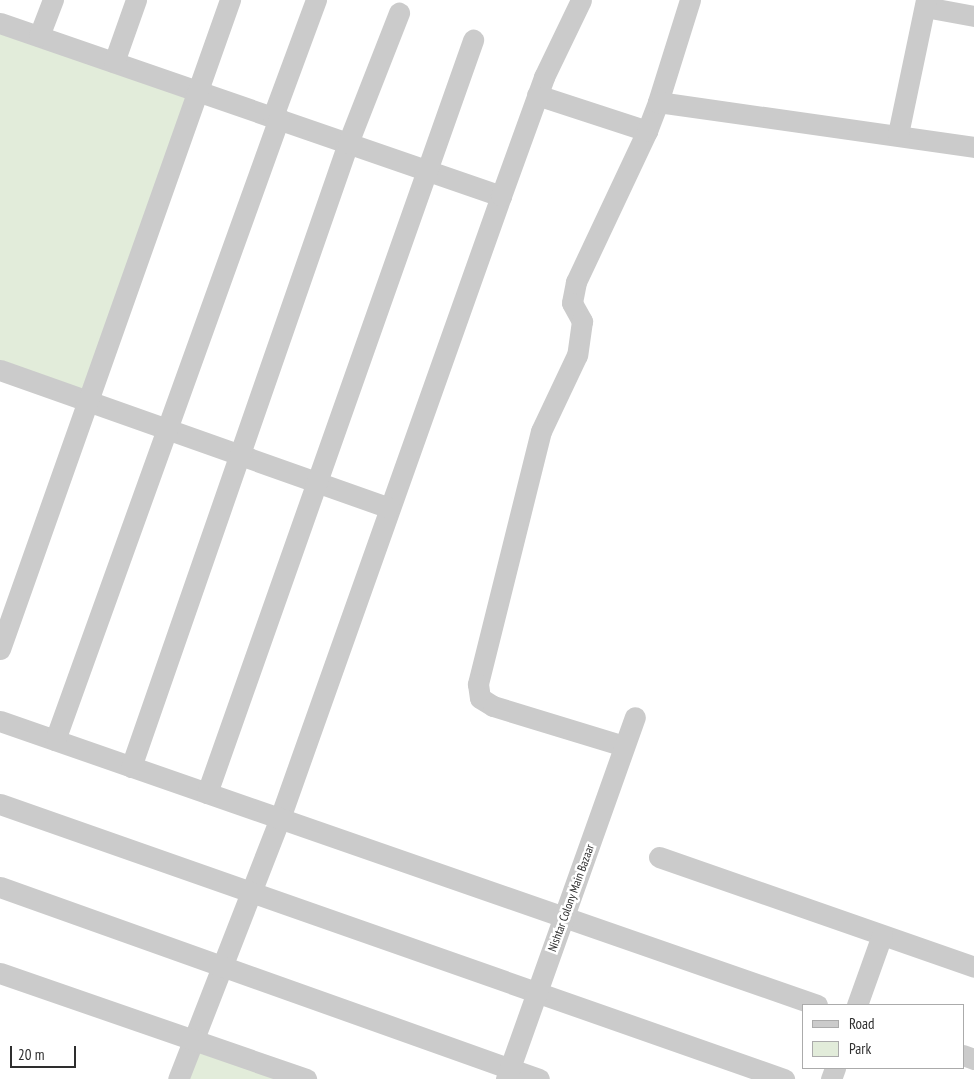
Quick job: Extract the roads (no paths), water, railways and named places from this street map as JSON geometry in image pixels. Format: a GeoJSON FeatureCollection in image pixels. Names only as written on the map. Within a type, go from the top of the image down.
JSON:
{"type":"FeatureCollection","features":[{"type":"Feature","properties":{"kind":"street"},"geometry":{"type":"LineString","coordinates":[[39,36],[53,0]]}},
{"type":"Feature","properties":{"kind":"street"},"geometry":{"type":"LineString","coordinates":[[114,62],[136,0]]}},
{"type":"Feature","properties":{"kind":"street"},"geometry":{"type":"LineString","coordinates":[[0,649],[230,0]]}},
{"type":"Feature","properties":{"kind":"street"},"geometry":{"type":"LineString","coordinates":[[55,740],[167,429],[316,0]]}},
{"type":"Feature","properties":{"kind":"street"},"geometry":{"type":"LineString","coordinates":[[178,1079],[280,818],[537,95],[581,0]]}},
{"type":"Feature","properties":{"kind":"street"},"geometry":{"type":"LineString","coordinates":[[624,746],[492,706],[480,698],[478,684],[541,431],[577,355],[582,321],[572,303],[576,282],[647,131],[690,0]]}},
{"type":"Feature","properties":{"kind":"street"},"geometry":{"type":"LineString","coordinates":[[898,134],[925,4],[974,16]]}},
{"type":"Feature","properties":{"kind":"street"},"geometry":{"type":"LineString","coordinates":[[131,767],[348,143],[398,13]]}},
{"type":"Feature","properties":{"kind":"street"},"geometry":{"type":"LineString","coordinates":[[0,23],[501,196]]}},
{"type":"Feature","properties":{"kind":"street"},"geometry":{"type":"LineString","coordinates":[[207,793],[425,170],[474,40]]}},
{"type":"Feature","properties":{"kind":"street"},"geometry":{"type":"LineString","coordinates":[[537,95],[647,131]]}},
{"type":"Feature","properties":{"kind":"street"},"geometry":{"type":"LineString","coordinates":[[658,102],[898,134],[974,147]]}},
{"type":"Feature","properties":{"kind":"street"},"geometry":{"type":"LineString","coordinates":[[1,374],[88,400],[389,508]]}},
{"type":"Feature","properties":{"kind":"street","name":"Nishtar Colony Main Bazaar"},"geometry":{"type":"LineString","coordinates":[[508,1074],[536,990],[564,918],[635,717]]}},
{"type":"Feature","properties":{"kind":"street"},"geometry":{"type":"LineString","coordinates":[[0,721],[814,1004]]}},
{"type":"Feature","properties":{"kind":"street"},"geometry":{"type":"LineString","coordinates":[[0,804],[536,990],[784,1079]]}},
{"type":"Feature","properties":{"kind":"street"},"geometry":{"type":"LineString","coordinates":[[659,857],[974,967]]}},
{"type":"Feature","properties":{"kind":"street"},"geometry":{"type":"LineString","coordinates":[[0,887],[223,963],[508,1074],[539,1079]]}},
{"type":"Feature","properties":{"kind":"street"},"geometry":{"type":"LineString","coordinates":[[857,1004],[882,935]]}},
{"type":"Feature","properties":{"kind":"street"},"geometry":{"type":"LineString","coordinates":[[0,973],[306,1079]]}}]}
